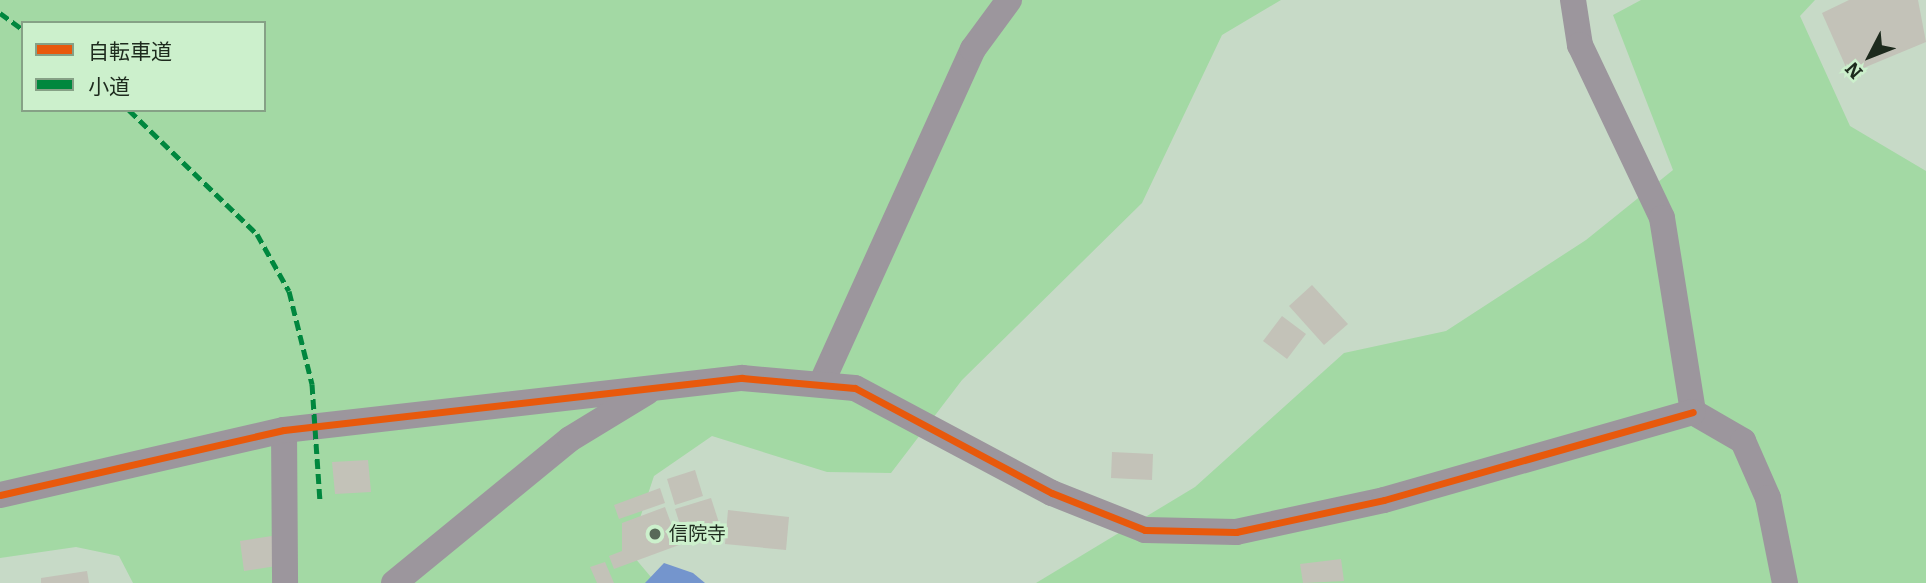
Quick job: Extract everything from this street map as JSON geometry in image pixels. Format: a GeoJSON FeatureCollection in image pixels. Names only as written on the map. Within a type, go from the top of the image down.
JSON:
{"type":"FeatureCollection","features":[{"type":"Feature","properties":{"kind":"street"},"geometry":{"type":"LineString","coordinates":[[821,384],[973,49],[1009,0]]}},
{"type":"Feature","properties":{"kind":"street"},"geometry":{"type":"LineString","coordinates":[[1573,0],[1580,45],[1662,218],[1693,412]]}},
{"type":"Feature","properties":{"kind":"street"},"geometry":{"type":"LineString","coordinates":[[0,495],[284,430],[742,378],[855,388],[1052,494],[1145,530],[1236,532],[1384,500],[1693,412],[1743,442],[1768,498],[1784,583]]}},
{"type":"Feature","properties":{"kind":"street"},"geometry":{"type":"LineString","coordinates":[[394,583],[570,439],[653,388]]}},
{"type":"Feature","properties":{"kind":"street"},"geometry":{"type":"LineString","coordinates":[[284,430],[285,583]]}},
{"type":"Feature","properties":{"kind":"green space"},"geometry":{"type":"Polygon","coordinates":[[[0,0],[1281,0],[1222,35],[1142,203],[962,380],[891,473],[827,472],[712,436],[654,476],[629,551],[656,583],[133,583],[119,556],[76,547],[0,558],[0,0]]]}},
{"type":"Feature","properties":{"kind":"green space"},"geometry":{"type":"Polygon","coordinates":[[[1641,0],[1815,0],[1800,16],[1850,126],[1926,171],[1926,583],[1036,583],[1195,487],[1344,353],[1446,331],[1586,240],[1673,170],[1613,15],[1641,0]]]}},
{"type":"Feature","properties":{"kind":"water"},"geometry":{"type":"Polygon","coordinates":[[[664,563],[693,573],[705,583],[645,583],[664,563]]]}},
{"type":"Feature","properties":{"kind":"building"},"geometry":{"type":"Polygon","coordinates":[[[1849,0],[1918,0],[1926,42],[1849,74],[1822,13],[1849,0]]]}},
{"type":"Feature","properties":{"kind":"building"},"geometry":{"type":"Polygon","coordinates":[[[1312,285],[1348,324],[1324,345],[1289,306],[1312,285]]]}},
{"type":"Feature","properties":{"kind":"building"},"geometry":{"type":"Polygon","coordinates":[[[1282,316],[1306,334],[1287,359],[1263,341],[1282,316]]]}},
{"type":"Feature","properties":{"kind":"building"},"geometry":{"type":"Polygon","coordinates":[[[1112,452],[1153,454],[1152,480],[1111,478],[1112,452]]]}},
{"type":"Feature","properties":{"kind":"building"},"geometry":{"type":"Polygon","coordinates":[[[368,460],[371,492],[335,494],[332,462],[368,460]]]}},
{"type":"Feature","properties":{"kind":"building"},"geometry":{"type":"Polygon","coordinates":[[[695,470],[703,496],[675,505],[667,479],[695,470]]]}},
{"type":"Feature","properties":{"kind":"building"},"geometry":{"type":"Polygon","coordinates":[[[660,488],[665,503],[619,519],[614,505],[660,488]]]}},
{"type":"Feature","properties":{"kind":"building"},"geometry":{"type":"Polygon","coordinates":[[[711,498],[722,532],[686,543],[675,509],[711,498]]]}},
{"type":"Feature","properties":{"kind":"building"},"geometry":{"type":"Polygon","coordinates":[[[665,507],[679,545],[614,569],[609,556],[622,551],[622,523],[665,507]]]}},
{"type":"Feature","properties":{"kind":"building"},"geometry":{"type":"Polygon","coordinates":[[[728,510],[789,517],[786,550],[725,544],[728,510]]]}},
{"type":"Feature","properties":{"kind":"building"},"geometry":{"type":"Polygon","coordinates":[[[278,535],[283,565],[244,571],[240,541],[278,535]]]}},
{"type":"Feature","properties":{"kind":"building"},"geometry":{"type":"Polygon","coordinates":[[[1341,559],[1344,581],[1303,583],[1300,564],[1341,559]]]}},
{"type":"Feature","properties":{"kind":"building"},"geometry":{"type":"Polygon","coordinates":[[[605,562],[614,583],[597,583],[590,567],[605,562]]]}},
{"type":"Feature","properties":{"kind":"building"},"geometry":{"type":"Polygon","coordinates":[[[87,571],[89,583],[41,583],[41,578],[87,571]]]}},
{"type":"Feature","properties":{"kind":"marked path"},"geometry":{"type":"LineString","coordinates":[[0,13],[21,29]]}},
{"type":"Feature","properties":{"kind":"marked path"},"geometry":{"type":"LineString","coordinates":[[131,112],[257,234],[289,291],[312,384],[320,502]]}},
{"type":"Feature","properties":{"kind":"cycle path"},"geometry":{"type":"LineString","coordinates":[[0,495],[284,430],[742,378],[855,388],[1052,493],[1145,530],[1236,532],[1384,500],[1693,412]]}},
{"type":"Feature","properties":{"kind":"place","name":"信院寺"},"geometry":{"type":"Point","coordinates":[655,534]}}]}
